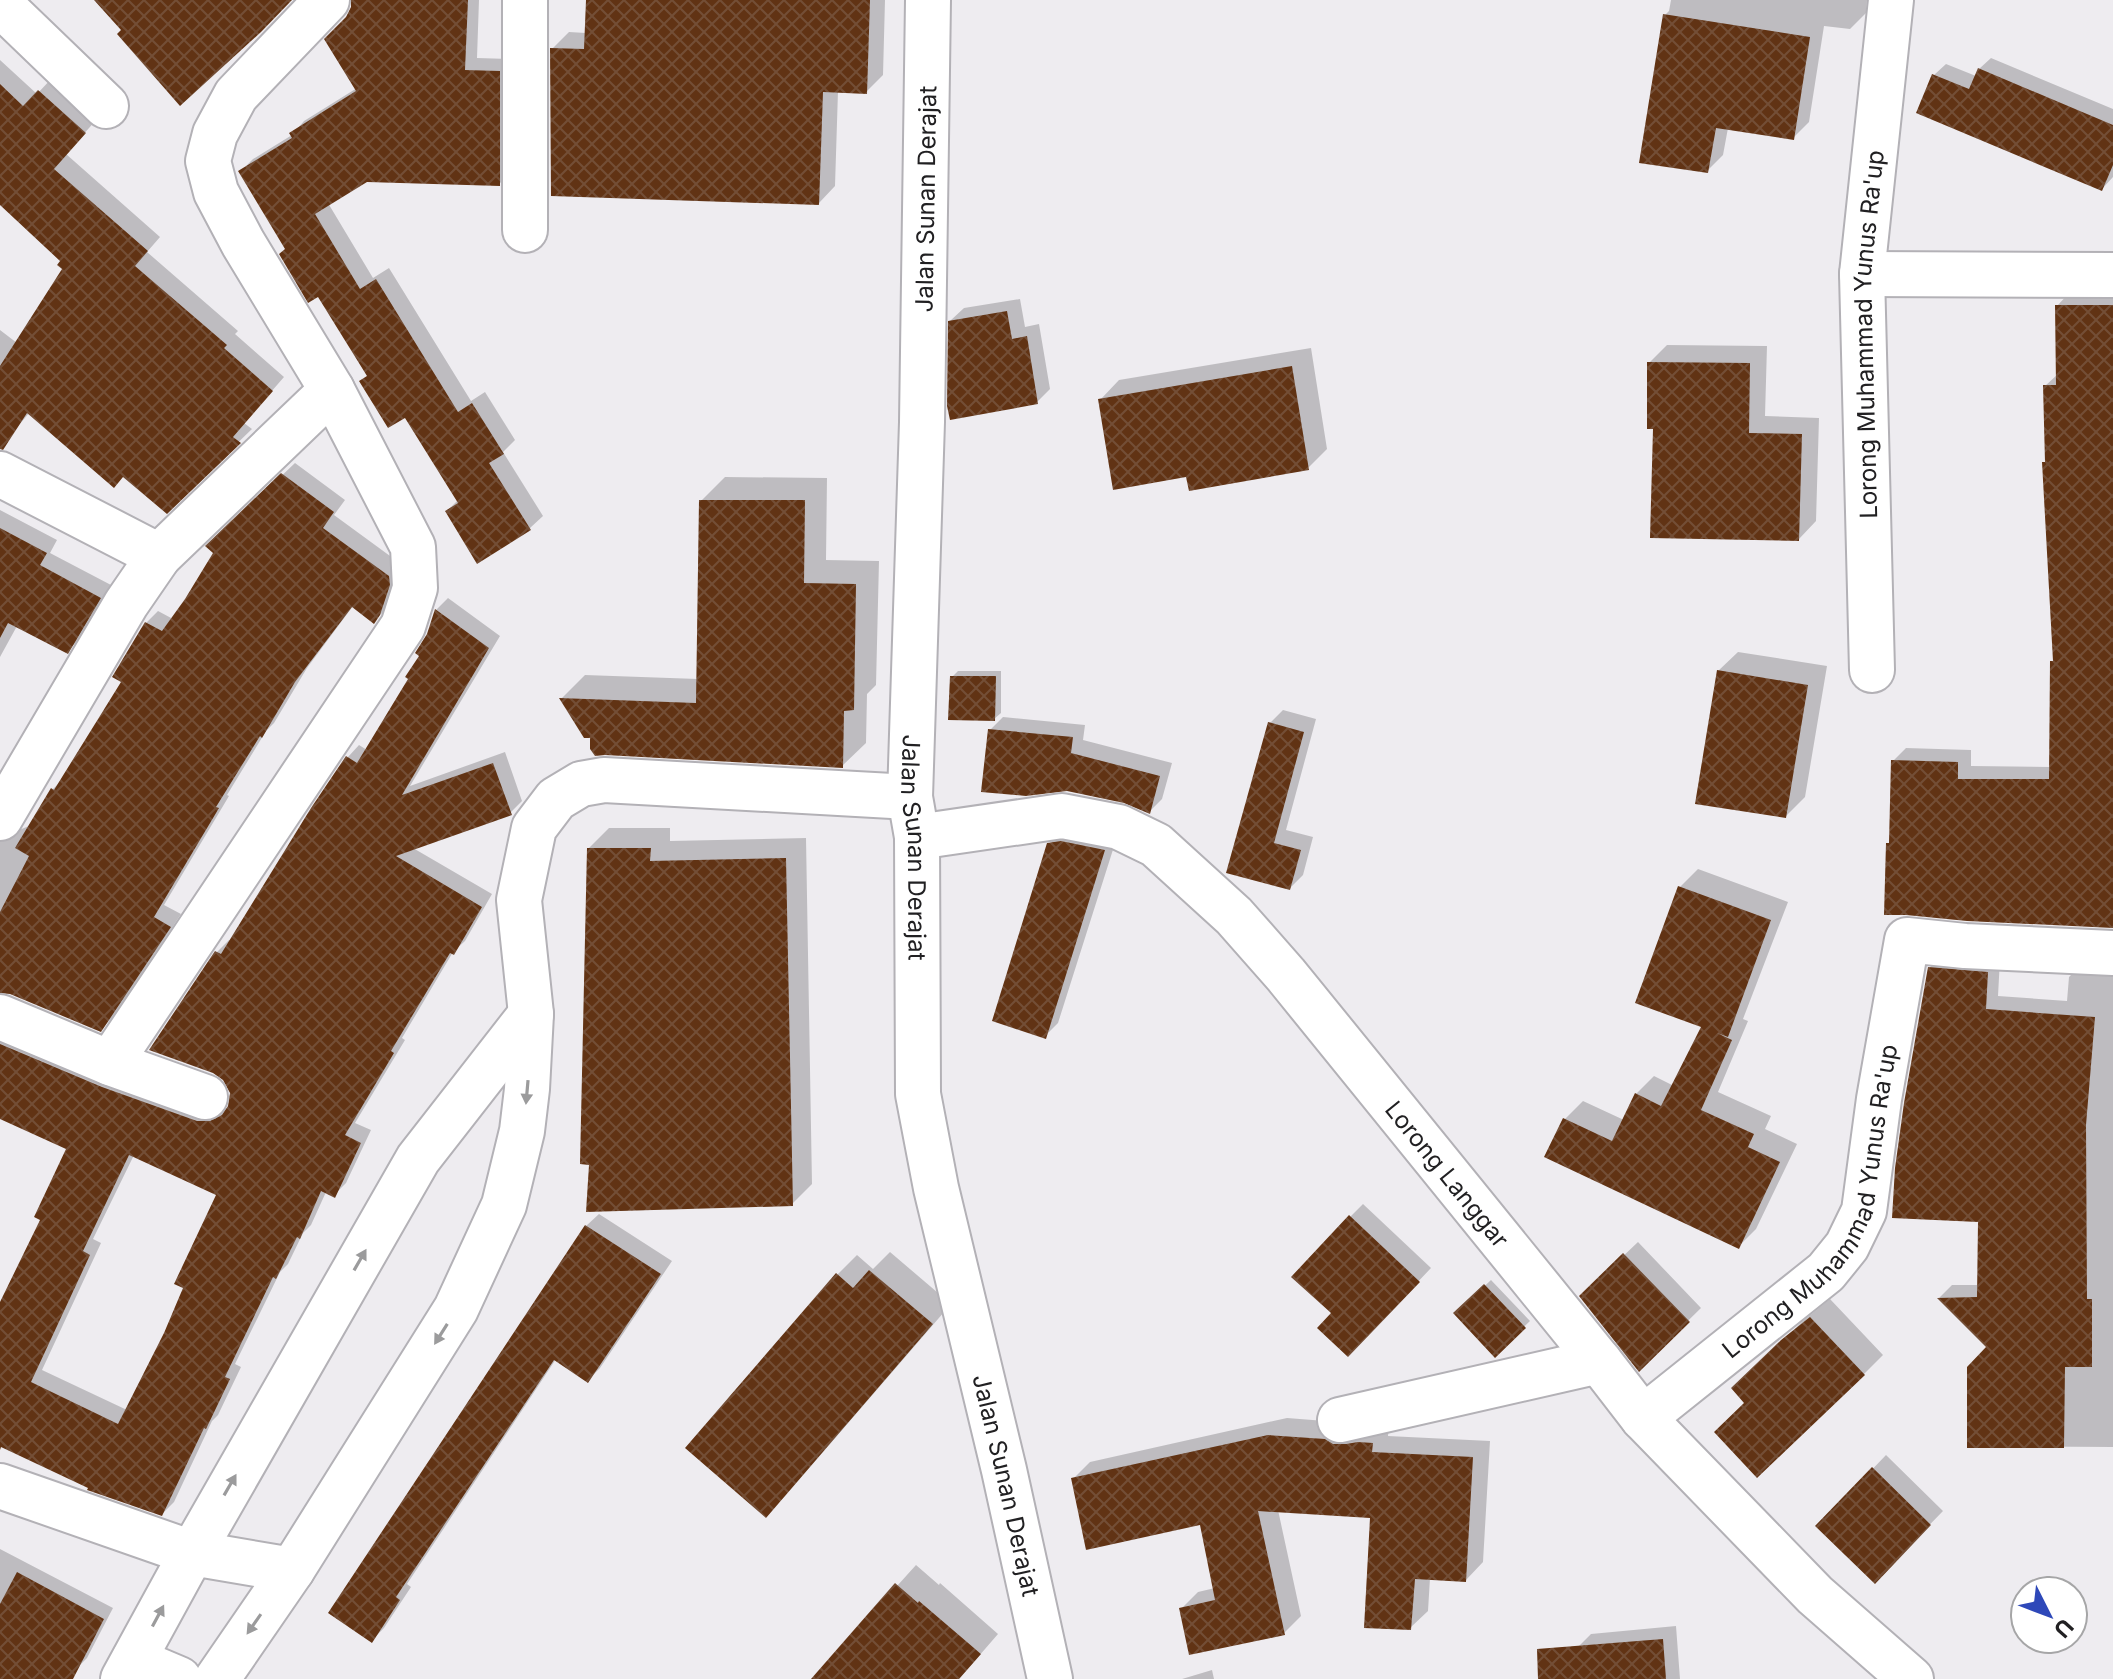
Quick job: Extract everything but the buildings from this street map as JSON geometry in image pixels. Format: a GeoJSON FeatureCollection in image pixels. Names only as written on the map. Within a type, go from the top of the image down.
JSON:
{"type":"FeatureCollection","features":[{"type":"Feature","properties":{"kind":"street"},"geometry":{"type":"LineString","coordinates":[[110,1063],[403,626],[415,588],[413,547],[332,390],[243,243],[216,192],[208,161],[215,134],[236,95],[327,0]]}},
{"type":"Feature","properties":{"kind":"street"},"geometry":{"type":"LineString","coordinates":[[525,0],[525,230]]}},
{"type":"Feature","properties":{"kind":"street","name":"Jalan Sunan Derajat"},"geometry":{"type":"LineString","coordinates":[[928,0],[914,817],[918,1094],[936,1188],[1004,1470],[1050,1679]]}},
{"type":"Feature","properties":{"kind":"street","name":"Lorong Muhammad Yunus Ra'up"},"geometry":{"type":"LineString","coordinates":[[1872,670],[1862,274],[1891,0]]}},
{"type":"Feature","properties":{"kind":"street"},"geometry":{"type":"LineString","coordinates":[[0,4],[106,106]]}},
{"type":"Feature","properties":{"kind":"street"},"geometry":{"type":"LineString","coordinates":[[1862,274],[2113,275]]}},
{"type":"Feature","properties":{"kind":"street"},"geometry":{"type":"LineString","coordinates":[[0,817],[126,604],[159,556],[332,390]]}},
{"type":"Feature","properties":{"kind":"street"},"geometry":{"type":"LineString","coordinates":[[0,474],[159,556]]}},
{"type":"Feature","properties":{"kind":"street","name":"Lorong Langgar"},"geometry":{"type":"LineString","coordinates":[[217,1679],[292,1570],[456,1309],[504,1205],[522,1131],[527,1089],[531,1014],[519,900],[534,828],[556,799],[581,784],[604,780],[914,817],[1062,816],[1119,827],[1156,845],[1234,916],[1286,975],[1643,1418],[1815,1595],[1911,1679]]}},
{"type":"Feature","properties":{"kind":"street","name":"Lorong Muhammad Yunus Ra'up"},"geometry":{"type":"LineString","coordinates":[[1643,1418],[1826,1272],[1847,1246],[1864,1211],[1879,1099],[1907,940],[2113,953]]}},
{"type":"Feature","properties":{"kind":"street"},"geometry":{"type":"LineString","coordinates":[[179,1679],[129,1669],[418,1159],[531,1014]]}},
{"type":"Feature","properties":{"kind":"street"},"geometry":{"type":"LineString","coordinates":[[0,1017],[110,1063],[205,1097]]}},
{"type":"Feature","properties":{"kind":"street"},"geometry":{"type":"LineString","coordinates":[[1340,1420],[1599,1361]]}},
{"type":"Feature","properties":{"kind":"street"},"geometry":{"type":"LineString","coordinates":[[0,1486],[192,1553],[292,1570]]}}]}
